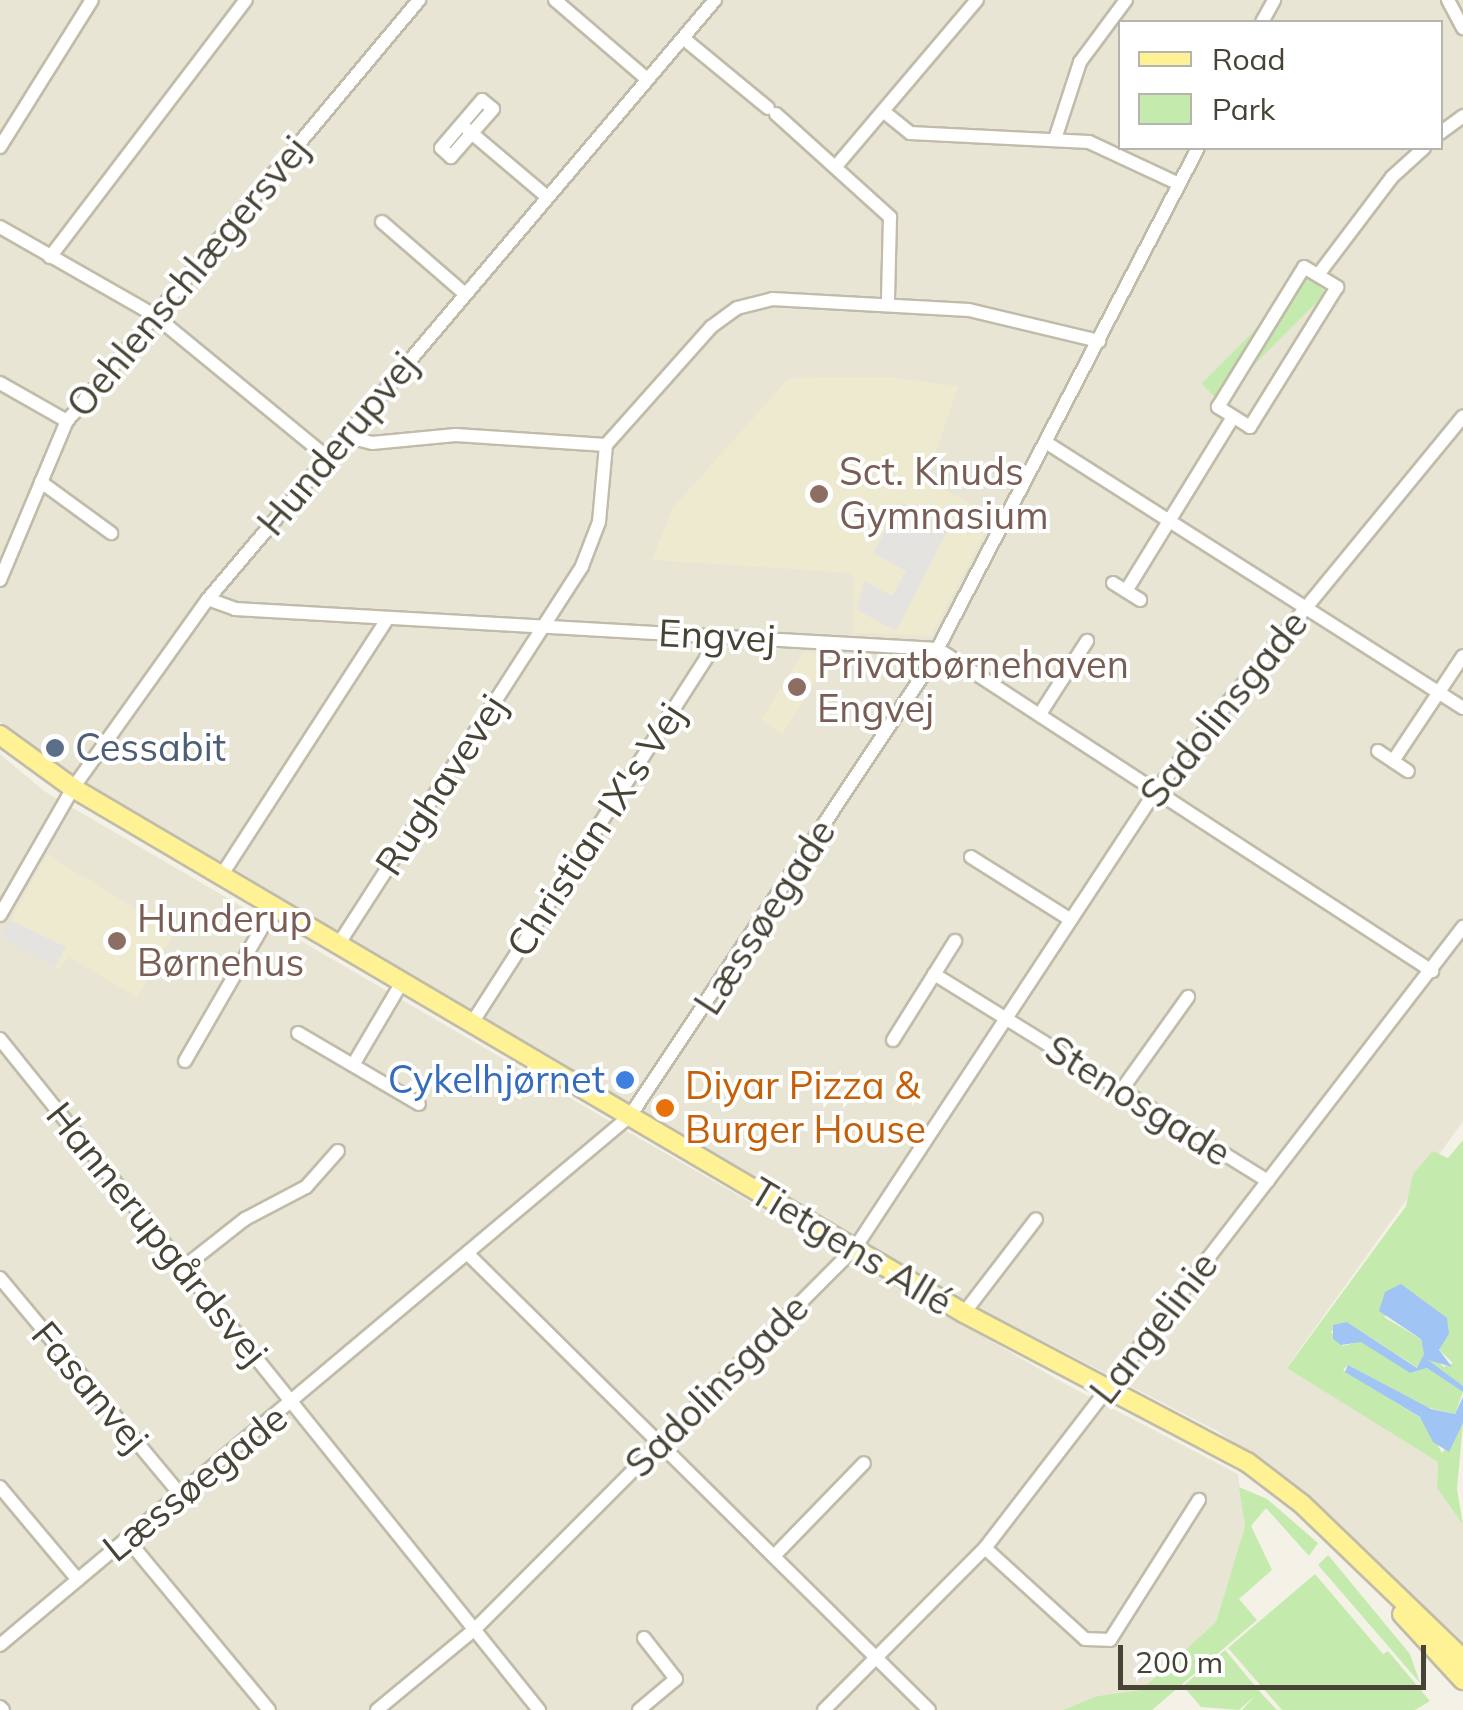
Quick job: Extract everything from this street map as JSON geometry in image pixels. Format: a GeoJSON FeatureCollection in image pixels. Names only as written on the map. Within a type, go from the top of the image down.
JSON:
{"type":"FeatureCollection","features":[{"type":"Feature","properties":{"kind":"main road","name":"Tietgens Allé"},"geometry":{"type":"LineString","coordinates":[[0,735],[73,788],[964,1313],[1247,1462],[1362,1563],[1462,1675]]}},
{"type":"Feature","properties":{"kind":"street"},"geometry":{"type":"LineString","coordinates":[[0,147],[92,0]]}},
{"type":"Feature","properties":{"kind":"street"},"geometry":{"type":"LineString","coordinates":[[50,256],[246,0]]}},
{"type":"Feature","properties":{"kind":"street","name":"Oehlenschlægersvej"},"geometry":{"type":"LineString","coordinates":[[0,580],[67,421],[419,0]]}},
{"type":"Feature","properties":{"kind":"street"},"geometry":{"type":"LineString","coordinates":[[555,0],[648,79]]}},
{"type":"Feature","properties":{"kind":"street","name":"Hunderupvej"},"geometry":{"type":"LineString","coordinates":[[0,915],[73,788],[208,599],[715,0]]}},
{"type":"Feature","properties":{"kind":"street"},"geometry":{"type":"LineString","coordinates":[[838,165],[978,0]]}},
{"type":"Feature","properties":{"kind":"street"},"geometry":{"type":"LineString","coordinates":[[1056,136],[1075,71],[1126,0]]}},
{"type":"Feature","properties":{"kind":"street"},"geometry":{"type":"LineString","coordinates":[[1448,0],[1463,28]]}},
{"type":"Feature","properties":{"kind":"street"},"geometry":{"type":"LineString","coordinates":[[683,38],[838,165],[890,217],[888,300]]}},
{"type":"Feature","properties":{"kind":"street"},"geometry":{"type":"LineString","coordinates":[[883,111],[910,133],[1056,136],[1120,154],[1179,184]]}},
{"type":"Feature","properties":{"kind":"street"},"geometry":{"type":"LineString","coordinates":[[1443,132],[1463,116]]}},
{"type":"Feature","properties":{"kind":"street"},"geometry":{"type":"LineString","coordinates":[[467,128],[546,196]]}},
{"type":"Feature","properties":{"kind":"street","name":"Læssøegade"},"geometry":{"type":"LineString","coordinates":[[0,1645],[293,1403],[630,1116],[938,649],[1197,150]]}},
{"type":"Feature","properties":{"kind":"street"},"geometry":{"type":"LineString","coordinates":[[1318,276],[1392,177],[1422,150]]}},
{"type":"Feature","properties":{"kind":"street"},"geometry":{"type":"LineString","coordinates":[[382,222],[464,294]]}},
{"type":"Feature","properties":{"kind":"street"},"geometry":{"type":"LineString","coordinates":[[0,228],[154,315],[327,457]]}},
{"type":"Feature","properties":{"kind":"street"},"geometry":{"type":"LineString","coordinates":[[1304,267],[1318,276],[1336,287],[1250,427],[1218,407],[1304,267]]}},
{"type":"Feature","properties":{"kind":"street"},"geometry":{"type":"LineString","coordinates":[[344,436],[372,443],[456,436],[606,445],[711,327],[737,308],[772,299],[888,300],[969,310],[1099,341]]}},
{"type":"Feature","properties":{"kind":"street"},"geometry":{"type":"LineString","coordinates":[[0,383],[67,421]]}},
{"type":"Feature","properties":{"kind":"street","name":"Sadolinsgade"},"geometry":{"type":"LineString","coordinates":[[378,1710],[476,1629],[855,1248],[1157,789],[1463,416]]}},
{"type":"Feature","properties":{"kind":"street"},"geometry":{"type":"LineString","coordinates":[[1126,591],[1233,417]]}},
{"type":"Feature","properties":{"kind":"street"},"geometry":{"type":"LineString","coordinates":[[1047,443],[1463,708]]}},
{"type":"Feature","properties":{"kind":"street","name":"Rughavevej"},"geometry":{"type":"LineString","coordinates":[[338,944],[593,544],[606,445]]}},
{"type":"Feature","properties":{"kind":"street"},"geometry":{"type":"LineString","coordinates":[[41,482],[111,533]]}},
{"type":"Feature","properties":{"kind":"street"},"geometry":{"type":"LineString","coordinates":[[1113,583],[1140,600]]}},
{"type":"Feature","properties":{"kind":"street","name":"Engvej"},"geometry":{"type":"LineString","coordinates":[[208,599],[234,609],[938,649],[1432,970]]}},
{"type":"Feature","properties":{"kind":"street"},"geometry":{"type":"LineString","coordinates":[[222,876],[387,619]]}},
{"type":"Feature","properties":{"kind":"street","name":"Christian IX's Vej"},"geometry":{"type":"LineString","coordinates":[[472,1023],[720,636]]}},
{"type":"Feature","properties":{"kind":"street"},"geometry":{"type":"LineString","coordinates":[[1040,714],[1087,641]]}},
{"type":"Feature","properties":{"kind":"street"},"geometry":{"type":"LineString","coordinates":[[1392,761],[1463,656]]}},
{"type":"Feature","properties":{"kind":"street"},"geometry":{"type":"LineString","coordinates":[[1378,751],[1408,771]]}},
{"type":"Feature","properties":{"kind":"street"},"geometry":{"type":"LineString","coordinates":[[972,857],[1071,920]]}},
{"type":"Feature","properties":{"kind":"street"},"geometry":{"type":"LineString","coordinates":[[185,1060],[274,907]]}},
{"type":"Feature","properties":{"kind":"street","name":"Langelinie"},"geometry":{"type":"LineString","coordinates":[[824,1710],[984,1548],[1463,927]]}},
{"type":"Feature","properties":{"kind":"street"},"geometry":{"type":"LineString","coordinates":[[893,1040],[954,941]]}},
{"type":"Feature","properties":{"kind":"street"},"geometry":{"type":"LineString","coordinates":[[934,974],[1008,1019]]}},
{"type":"Feature","properties":{"kind":"street"},"geometry":{"type":"LineString","coordinates":[[353,1065],[402,982]]}},
{"type":"Feature","properties":{"kind":"street"},"geometry":{"type":"LineString","coordinates":[[1120,1092],[1188,997]]}},
{"type":"Feature","properties":{"kind":"street","name":"Stenosgade"},"geometry":{"type":"LineString","coordinates":[[1008,1019],[1268,1182]]}},
{"type":"Feature","properties":{"kind":"street"},"geometry":{"type":"LineString","coordinates":[[298,1033],[419,1104]]}},
{"type":"Feature","properties":{"kind":"street","name":"Hannerupgårdsvej"},"geometry":{"type":"LineString","coordinates":[[0,1039],[539,1710]]}},
{"type":"Feature","properties":{"kind":"street"},"geometry":{"type":"LineString","coordinates":[[184,1267],[245,1219],[306,1187],[338,1150]]}},
{"type":"Feature","properties":{"kind":"street"},"geometry":{"type":"LineString","coordinates":[[964,1313],[1036,1219]]}},
{"type":"Feature","properties":{"kind":"street"},"geometry":{"type":"LineString","coordinates":[[469,1255],[930,1710]]}},
{"type":"Feature","properties":{"kind":"street","name":"Fasanvej"},"geometry":{"type":"LineString","coordinates":[[0,1278],[181,1495]]}},
{"type":"Feature","properties":{"kind":"street"},"geometry":{"type":"LineString","coordinates":[[774,1556],[864,1462]]}},
{"type":"Feature","properties":{"kind":"street"},"geometry":{"type":"LineString","coordinates":[[0,1487],[78,1580]]}},
{"type":"Feature","properties":{"kind":"street"},"geometry":{"type":"LineString","coordinates":[[984,1548],[1084,1639],[1110,1640],[1199,1500]]}},
{"type":"Feature","properties":{"kind":"street"},"geometry":{"type":"LineString","coordinates":[[127,1538],[269,1710]]}},
{"type":"Feature","properties":{"kind":"street"},"geometry":{"type":"LineString","coordinates":[[639,1710],[676,1680],[644,1638]]}},
{"type":"Feature","properties":{"kind":"shaded area"},"geometry":{"type":"Polygon","coordinates":[[[0,0],[1463,0],[1463,1121],[1287,1367],[1438,1462],[1437,1488],[1463,1525],[1463,1642],[1284,1477],[1217,1431],[854,1243],[73,776],[0,722],[0,0]]]}},
{"type":"Feature","properties":{"kind":"shaded area","name":"Sct. Knuds Gymnasium"},"geometry":{"type":"Polygon","coordinates":[[[887,377],[958,386],[926,480],[994,516],[931,636],[853,633],[853,573],[652,560],[673,508],[789,378],[887,377]]]}},
{"type":"Feature","properties":{"kind":"shaded area"},"geometry":{"type":"Polygon","coordinates":[[[901,502],[949,528],[896,631],[857,610],[864,581],[892,596],[906,571],[873,553],[901,502]]]}},
{"type":"Feature","properties":{"kind":"shaded area","name":"Privatbørnehaven Engvej"},"geometry":{"type":"Polygon","coordinates":[[[803,652],[833,654],[782,734],[761,720],[803,652]]]}},
{"type":"Feature","properties":{"kind":"shaded area"},"geometry":{"type":"Polygon","coordinates":[[[0,754],[44,791],[632,1134],[1069,1386],[1238,1474],[1245,1526],[1216,1622],[1141,1690],[1097,1696],[1063,1710],[0,1710],[0,754]]]}},
{"type":"Feature","properties":{"kind":"shaded area"},"geometry":{"type":"Polygon","coordinates":[[[47,855],[175,932],[137,997],[68,956],[58,970],[1,937],[47,855]]]}},
{"type":"Feature","properties":{"kind":"shaded area"},"geometry":{"type":"Polygon","coordinates":[[[10,920],[66,947],[54,968],[1,937],[10,920]]]}},
{"type":"Feature","properties":{"kind":"green space"},"geometry":{"type":"Polygon","coordinates":[[[1309,276],[1326,293],[1218,400],[1202,383],[1309,276]]]}},
{"type":"Feature","properties":{"kind":"green space"},"geometry":{"type":"Polygon","coordinates":[[[1463,1140],[1463,1386],[1429,1362],[1431,1357],[1444,1367],[1453,1363],[1439,1350],[1449,1334],[1411,1292],[1384,1317],[1421,1339],[1424,1354],[1418,1368],[1347,1322],[1331,1332],[1343,1346],[1361,1341],[1410,1373],[1427,1368],[1463,1392],[1455,1414],[1426,1407],[1348,1365],[1343,1370],[1424,1420],[1442,1453],[1463,1423],[1457,1489],[1463,1525],[1437,1488],[1438,1462],[1287,1368],[1406,1206],[1413,1174],[1433,1151],[1448,1158],[1463,1140]]]}},
{"type":"Feature","properties":{"kind":"green space"},"geometry":{"type":"Polygon","coordinates":[[[1239,1487],[1267,1499],[1318,1543],[1309,1556],[1266,1508],[1251,1526],[1272,1570],[1239,1599],[1257,1620],[1152,1710],[1063,1710],[1097,1696],[1141,1690],[1216,1622],[1245,1526],[1239,1487]]]}},
{"type":"Feature","properties":{"kind":"green space"},"geometry":{"type":"Polygon","coordinates":[[[1328,1555],[1410,1654],[1420,1683],[1318,1565],[1328,1555]]]}},
{"type":"Feature","properties":{"kind":"green space"},"geometry":{"type":"Polygon","coordinates":[[[1315,1574],[1383,1654],[1388,1651],[1430,1701],[1415,1710],[1282,1710],[1228,1648],[1315,1574]]]}},
{"type":"Feature","properties":{"kind":"green space"},"geometry":{"type":"Polygon","coordinates":[[[1225,1650],[1277,1710],[1242,1710],[1255,1696],[1239,1710],[1201,1707],[1183,1686],[1225,1650]]]}},
{"type":"Feature","properties":{"kind":"water"},"geometry":{"type":"Polygon","coordinates":[[[1401,1284],[1447,1318],[1449,1334],[1439,1350],[1452,1367],[1428,1360],[1463,1386],[1463,1392],[1427,1368],[1410,1373],[1361,1342],[1341,1345],[1333,1339],[1333,1325],[1347,1322],[1417,1368],[1424,1354],[1421,1339],[1379,1311],[1385,1292],[1401,1284]]]}},
{"type":"Feature","properties":{"kind":"water"},"geometry":{"type":"Polygon","coordinates":[[[1348,1365],[1431,1409],[1455,1414],[1463,1397],[1463,1423],[1449,1452],[1433,1442],[1420,1417],[1345,1372],[1348,1365]]]}},
{"type":"Feature","properties":{"kind":"place","name":"Sct. Knuds Gymnasium"},"geometry":{"type":"Point","coordinates":[819,494]}},
{"type":"Feature","properties":{"kind":"place","name":"Privatbørnehaven Engvej"},"geometry":{"type":"Point","coordinates":[797,687]}},
{"type":"Feature","properties":{"kind":"place","name":"Cessabit"},"geometry":{"type":"Point","coordinates":[55,748]}},
{"type":"Feature","properties":{"kind":"place","name":"Hunderup Børnehus"},"geometry":{"type":"Point","coordinates":[117,941]}},
{"type":"Feature","properties":{"kind":"place","name":"Cykelhjørnet"},"geometry":{"type":"Point","coordinates":[625,1080]}},
{"type":"Feature","properties":{"kind":"place","name":"Diyar Pizza & Burger House"},"geometry":{"type":"Point","coordinates":[665,1108]}}]}
